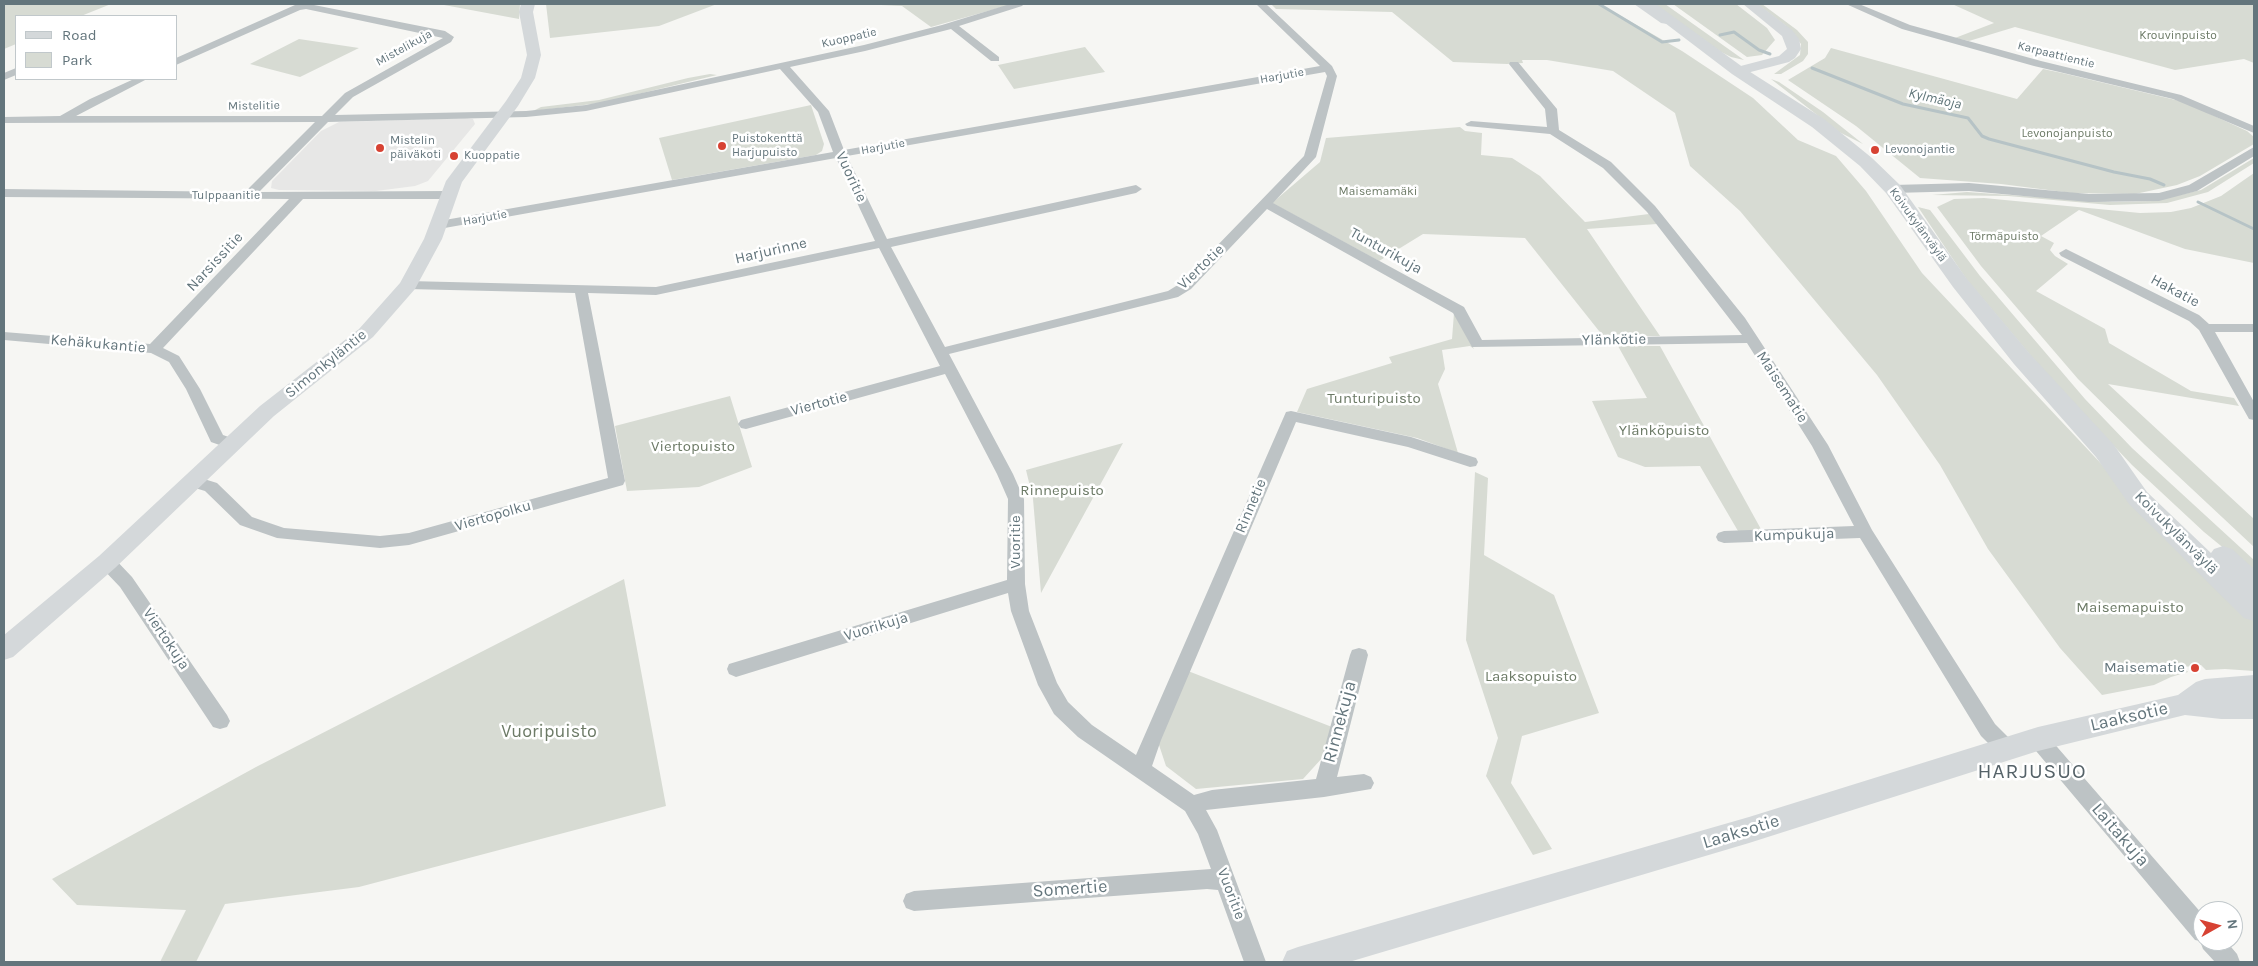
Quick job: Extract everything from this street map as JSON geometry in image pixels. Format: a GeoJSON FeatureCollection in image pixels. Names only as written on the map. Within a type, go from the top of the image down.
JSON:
{"type":"FeatureCollection","features":[{"type":"Feature","properties":{"kind":"highway"},"geometry":{"type":"LineString","coordinates":[[1642,4],[1667,19]]}},
{"type":"Feature","properties":{"kind":"main road","name":"Simonkyläntie"},"geometry":{"type":"LineString","coordinates":[[4,650],[107,562],[231,444],[289,394],[359,339],[408,285],[439,226],[449,195],[463,168],[523,89],[534,55],[526,12],[528,4]]}},
{"type":"Feature","properties":{"kind":"main road","name":"Koivukylänväylä"},"geometry":{"type":"LineString","coordinates":[[1647,4],[1738,71],[1818,123],[1866,162],[1893,189],[1960,283],[2022,359],[2105,451],[2138,498],[2254,610]]}},
{"type":"Feature","properties":{"kind":"main road"},"geometry":{"type":"LineString","coordinates":[[1738,71],[1784,59],[1794,49],[1792,39],[1787,33],[1750,4]]}},
{"type":"Feature","properties":{"kind":"main road","name":"Koivukylänväylä"},"geometry":{"type":"LineString","coordinates":[[2105,451],[2254,585]]}},
{"type":"Feature","properties":{"kind":"main road","name":"Laaksotie"},"geometry":{"type":"LineString","coordinates":[[2185,704],[2205,690],[2254,686]]}},
{"type":"Feature","properties":{"kind":"main road","name":"Laaksotie"},"geometry":{"type":"LineString","coordinates":[[1298,962],[1749,830],[2038,739],[2185,704],[2221,708],[2254,708]]}},
{"type":"Feature","properties":{"kind":"street","name":"Kuoppatie"},"geometry":{"type":"LineString","coordinates":[[504,115],[586,108],[865,48],[952,25],[1019,4]]}},
{"type":"Feature","properties":{"kind":"street"},"geometry":{"type":"LineString","coordinates":[[1261,4],[1328,68]]}},
{"type":"Feature","properties":{"kind":"street","name":"Karpaattientie"},"geometry":{"type":"LineString","coordinates":[[1851,4],[1906,27],[2038,64],[2177,96],[2254,130]]}},
{"type":"Feature","properties":{"kind":"street","name":"Mistelikuja"},"geometry":{"type":"LineString","coordinates":[[178,61],[298,7],[306,6],[432,31],[449,37],[349,95],[248,196]]}},
{"type":"Feature","properties":{"kind":"street"},"geometry":{"type":"LineString","coordinates":[[952,25],[995,59]]}},
{"type":"Feature","properties":{"kind":"street"},"geometry":{"type":"LineString","coordinates":[[1472,124],[1554,131],[1551,109],[1514,64]]}},
{"type":"Feature","properties":{"kind":"street","name":"Vuoritie"},"geometry":{"type":"LineString","coordinates":[[782,65],[823,111],[840,154],[882,244],[914,306],[950,368],[1016,499],[1016,584],[1020,611],[1048,685],[1061,708],[1085,731],[1192,805],[1207,830],[1255,962]]}},
{"type":"Feature","properties":{"kind":"street","name":"Harjutie"},"geometry":{"type":"LineString","coordinates":[[439,226],[1328,68]]}},
{"type":"Feature","properties":{"kind":"street","name":"Viertotie"},"geometry":{"type":"LineString","coordinates":[[941,352],[1174,294],[1186,286],[1310,156],[1332,76],[1328,68]]}},
{"type":"Feature","properties":{"kind":"street"},"geometry":{"type":"LineString","coordinates":[[62,120],[94,101],[140,80]]}},
{"type":"Feature","properties":{"kind":"street","name":"Mistelitie"},"geometry":{"type":"LineString","coordinates":[[4,120],[324,119],[504,115]]}},
{"type":"Feature","properties":{"kind":"street","name":"Maisematie"},"geometry":{"type":"LineString","coordinates":[[1554,131],[1606,165],[1652,209],[1728,306],[1820,445],[1864,532],[1988,730],[2007,749]]}},
{"type":"Feature","properties":{"kind":"street"},"geometry":{"type":"LineString","coordinates":[[1893,189],[1969,187],[2089,198],[2159,197],[2193,188],[2254,151]]}},
{"type":"Feature","properties":{"kind":"street","name":"Harjurinne"},"geometry":{"type":"LineString","coordinates":[[408,285],[656,292],[1136,189]]}},
{"type":"Feature","properties":{"kind":"street","name":"Tulppaanitie"},"geometry":{"type":"LineString","coordinates":[[4,193],[248,196],[449,195]]}},
{"type":"Feature","properties":{"kind":"street","name":"Narsissitie"},"geometry":{"type":"LineString","coordinates":[[154,349],[299,196]]}},
{"type":"Feature","properties":{"kind":"street","name":"Tunturikuja"},"geometry":{"type":"LineString","coordinates":[[1264,203],[1459,310],[1477,344]]}},
{"type":"Feature","properties":{"kind":"street","name":"Hakatie"},"geometry":{"type":"LineString","coordinates":[[2066,253],[2194,318],[2205,328],[2254,415]]}},
{"type":"Feature","properties":{"kind":"street","name":"Viertopolku"},"geometry":{"type":"LineString","coordinates":[[191,481],[211,487],[246,521],[283,534],[380,542],[409,539],[617,481],[581,290]]}},
{"type":"Feature","properties":{"kind":"street"},"geometry":{"type":"LineString","coordinates":[[2205,328],[2254,328]]}},
{"type":"Feature","properties":{"kind":"street","name":"Kehäkukantie"},"geometry":{"type":"LineString","coordinates":[[4,336],[154,349],[174,360],[193,389],[217,438],[231,444]]}},
{"type":"Feature","properties":{"kind":"street","name":"Ylänkötie"},"geometry":{"type":"LineString","coordinates":[[1477,344],[1750,339]]}},
{"type":"Feature","properties":{"kind":"street","name":"Viertotie"},"geometry":{"type":"LineString","coordinates":[[746,424],[950,368]]}},
{"type":"Feature","properties":{"kind":"street","name":"Rinnetie"},"geometry":{"type":"LineString","coordinates":[[1141,769],[1151,740],[1291,416],[1411,442],[1470,462]]}},
{"type":"Feature","properties":{"kind":"street","name":"Kumpukuja"},"geometry":{"type":"LineString","coordinates":[[1724,537],[1864,532]]}},
{"type":"Feature","properties":{"kind":"street","name":"Viertokuja"},"geometry":{"type":"LineString","coordinates":[[107,562],[126,582],[220,721]]}},
{"type":"Feature","properties":{"kind":"street","name":"Vuorikuja"},"geometry":{"type":"LineString","coordinates":[[736,669],[1016,584]]}},
{"type":"Feature","properties":{"kind":"street","name":"Rinnekuja"},"geometry":{"type":"LineString","coordinates":[[1324,788],[1328,766],[1359,655]]}},
{"type":"Feature","properties":{"kind":"street","name":"Laitakuja"},"geometry":{"type":"LineString","coordinates":[[2038,739],[2193,920]]}},
{"type":"Feature","properties":{"kind":"street","name":"Rinnekuja"},"geometry":{"type":"LineString","coordinates":[[1192,805],[1212,799],[1364,783]]}},
{"type":"Feature","properties":{"kind":"street","name":"Somertie"},"geometry":{"type":"LineString","coordinates":[[914,901],[1207,879],[1226,881]]}},
{"type":"Feature","properties":{"kind":"street"},"geometry":{"type":"LineString","coordinates":[[2220,951],[2229,962]]}},
{"type":"Feature","properties":{"kind":"shaded area","name":"Mistelin päiväkoti"},"geometry":{"type":"Polygon","coordinates":[[[473,119],[475,124],[428,181],[415,186],[376,191],[279,190],[271,188],[272,181],[321,131],[339,122],[473,119]]]}},
{"type":"Feature","properties":{"kind":"green space"},"geometry":{"type":"Polygon","coordinates":[[[4,4],[111,4],[84,15],[15,15],[15,44],[4,49],[4,4]]]}},
{"type":"Feature","properties":{"kind":"green space"},"geometry":{"type":"Polygon","coordinates":[[[439,4],[520,4],[519,19],[444,5],[439,4]]]}},
{"type":"Feature","properties":{"kind":"green space"},"geometry":{"type":"Polygon","coordinates":[[[546,4],[717,4],[659,26],[550,38],[546,4]]]}},
{"type":"Feature","properties":{"kind":"green space"},"geometry":{"type":"Polygon","coordinates":[[[860,4],[1013,4],[931,27],[902,6],[860,4]]]}},
{"type":"Feature","properties":{"kind":"green space","name":"Maisemapuisto"},"geometry":{"type":"Polygon","coordinates":[[[1271,4],[1600,4],[1682,51],[1753,98],[1798,140],[1836,156],[1866,191],[1922,273],[2170,537],[2254,617],[2254,671],[2206,670],[2201,665],[2184,667],[2188,672],[2154,685],[2102,695],[2060,648],[1988,549],[1940,465],[1877,375],[1740,211],[1690,166],[1675,113],[1613,71],[1547,60],[1522,60],[1523,63],[1507,64],[1453,62],[1392,12],[1276,9],[1271,4]]]}},
{"type":"Feature","properties":{"kind":"green space"},"geometry":{"type":"Polygon","coordinates":[[[1653,4],[1665,4],[1744,60],[1721,52],[1653,4]]]}},
{"type":"Feature","properties":{"kind":"green space"},"geometry":{"type":"Polygon","coordinates":[[[1673,4],[1736,4],[1767,28],[1775,40],[1762,55],[1747,57],[1673,4]]]}},
{"type":"Feature","properties":{"kind":"green space"},"geometry":{"type":"Polygon","coordinates":[[[1757,4],[1762,4],[1797,30],[1808,42],[1808,54],[1803,61],[1781,74],[1774,74],[1800,55],[1801,44],[1786,26],[1757,4]]]}},
{"type":"Feature","properties":{"kind":"green space","name":"Krouvinpuisto"},"geometry":{"type":"Polygon","coordinates":[[[1952,4],[2254,4],[2254,63],[2244,59],[2175,70],[2015,27],[1969,41],[1955,38],[1994,23],[1952,4]]]}},
{"type":"Feature","properties":{"kind":"green space"},"geometry":{"type":"Polygon","coordinates":[[[299,39],[359,48],[300,77],[250,64],[299,39]]]}},
{"type":"Feature","properties":{"kind":"green space"},"geometry":{"type":"Polygon","coordinates":[[[1085,47],[1105,72],[1014,89],[998,65],[1085,47]]]}},
{"type":"Feature","properties":{"kind":"green space","name":"Levonojanpuisto"},"geometry":{"type":"Polygon","coordinates":[[[1831,48],[2017,99],[2043,69],[2062,73],[2184,102],[2247,131],[2254,137],[2254,144],[2200,176],[2177,185],[2135,194],[2072,193],[2001,184],[1920,178],[1856,126],[1788,80],[1825,58],[1831,48]]]}},
{"type":"Feature","properties":{"kind":"green space"},"geometry":{"type":"Polygon","coordinates":[[[710,74],[717,75],[601,103],[533,111],[541,107],[599,100],[710,74]]]}},
{"type":"Feature","properties":{"kind":"green space"},"geometry":{"type":"Polygon","coordinates":[[[1771,79],[1779,82],[1823,112],[1863,144],[1839,132],[1771,79]]]}},
{"type":"Feature","properties":{"kind":"green space"},"geometry":{"type":"Polygon","coordinates":[[[811,105],[824,144],[822,151],[816,155],[672,180],[659,138],[811,105]]]}},
{"type":"Feature","properties":{"kind":"green space","name":"Maisemamäki"},"geometry":{"type":"Polygon","coordinates":[[[1460,127],[1465,131],[1482,133],[1481,155],[1512,158],[1540,176],[1585,222],[1649,214],[1657,224],[1587,229],[1660,336],[1603,336],[1525,238],[1423,234],[1379,261],[1272,203],[1320,162],[1326,138],[1460,127]]]}},
{"type":"Feature","properties":{"kind":"green space"},"geometry":{"type":"Polygon","coordinates":[[[2254,158],[2254,163],[2208,192],[2167,203],[2110,205],[2008,196],[1932,195],[1967,192],[2112,202],[2153,201],[2201,190],[2254,158]]]}},
{"type":"Feature","properties":{"kind":"green space","name":"Törmäpuisto"},"geometry":{"type":"Polygon","coordinates":[[[2254,173],[2254,263],[2185,249],[2079,210],[2041,236],[2054,243],[2050,250],[2055,256],[2068,264],[2036,291],[2105,329],[2109,343],[2191,391],[2234,398],[2239,406],[2108,384],[2254,519],[2254,547],[2078,379],[1981,266],[1937,207],[1954,199],[1984,198],[2140,213],[2171,212],[2191,208],[2221,196],[2254,173]]]}},
{"type":"Feature","properties":{"kind":"green space"},"geometry":{"type":"Polygon","coordinates":[[[1918,207],[1930,210],[1980,276],[2085,399],[2132,448],[2254,560],[2254,573],[2204,532],[2132,465],[2053,382],[1967,280],[1918,207]]]}},
{"type":"Feature","properties":{"kind":"green space","name":"Tunturipuisto"},"geometry":{"type":"Polygon","coordinates":[[[1454,313],[1474,349],[1470,346],[1442,350],[1445,369],[1438,384],[1458,453],[1417,438],[1297,412],[1307,389],[1392,363],[1389,357],[1452,339],[1454,313]]]}},
{"type":"Feature","properties":{"kind":"green space","name":"Ylänköpuisto"},"geometry":{"type":"Polygon","coordinates":[[[1618,346],[1660,346],[1762,531],[1738,531],[1700,466],[1645,467],[1618,457],[1592,401],[1647,398],[1618,346]]]}},
{"type":"Feature","properties":{"kind":"green space","name":"Viertopuisto"},"geometry":{"type":"Polygon","coordinates":[[[730,396],[752,467],[699,487],[627,491],[615,426],[730,396]]]}},
{"type":"Feature","properties":{"kind":"green space","name":"Rinnepuisto"},"geometry":{"type":"Polygon","coordinates":[[[1123,443],[1041,593],[1033,499],[1026,470],[1123,443]]]}},
{"type":"Feature","properties":{"kind":"green space","name":"Laaksopuisto"},"geometry":{"type":"Polygon","coordinates":[[[1475,472],[1488,478],[1484,555],[1554,595],[1599,713],[1522,736],[1511,783],[1552,849],[1533,855],[1486,776],[1498,738],[1466,640],[1475,472]]]}},
{"type":"Feature","properties":{"kind":"green space","name":"Vuoripuisto"},"geometry":{"type":"Polygon","coordinates":[[[624,579],[666,806],[359,887],[225,904],[196,962],[160,962],[186,910],[77,905],[52,879],[256,767],[624,579]]]}},
{"type":"Feature","properties":{"kind":"green space"},"geometry":{"type":"Polygon","coordinates":[[[1188,671],[1332,727],[1323,757],[1303,779],[1196,789],[1166,766],[1158,742],[1188,671]]]}},
{"type":"Feature","properties":{"kind":"waterway","name":"Kylmäoja"},"geometry":{"type":"LineString","coordinates":[[1599,4],[1662,42],[1679,40]]}},
{"type":"Feature","properties":{"kind":"waterway","name":"Kylmäoja"},"geometry":{"type":"LineString","coordinates":[[1720,35],[1734,32],[1759,50],[1770,54]]}},
{"type":"Feature","properties":{"kind":"waterway","name":"Kylmäoja"},"geometry":{"type":"LineString","coordinates":[[1812,68],[1903,104],[1968,118],[1982,136],[1989,139],[2114,172],[2150,179],[2164,185]]}},
{"type":"Feature","properties":{"kind":"waterway","name":"Kylmäoja"},"geometry":{"type":"LineString","coordinates":[[2198,202],[2254,229]]}},
{"type":"Feature","properties":{"kind":"place","name":"Puistokenttä Harjupuisto"},"geometry":{"type":"Point","coordinates":[722,146]}},
{"type":"Feature","properties":{"kind":"place","name":"Mistelin päiväkoti"},"geometry":{"type":"Point","coordinates":[380,148]}},
{"type":"Feature","properties":{"kind":"place","name":"Levonojantie"},"geometry":{"type":"Point","coordinates":[1875,150]}},
{"type":"Feature","properties":{"kind":"place","name":"Kuoppatie"},"geometry":{"type":"Point","coordinates":[454,156]}},
{"type":"Feature","properties":{"kind":"place","name":"Maisematie"},"geometry":{"type":"Point","coordinates":[2195,668]}},
{"type":"Feature","properties":{"kind":"district","name":"HARJUSUO"},"geometry":{"type":"Point","coordinates":[2032,772]}}]}
